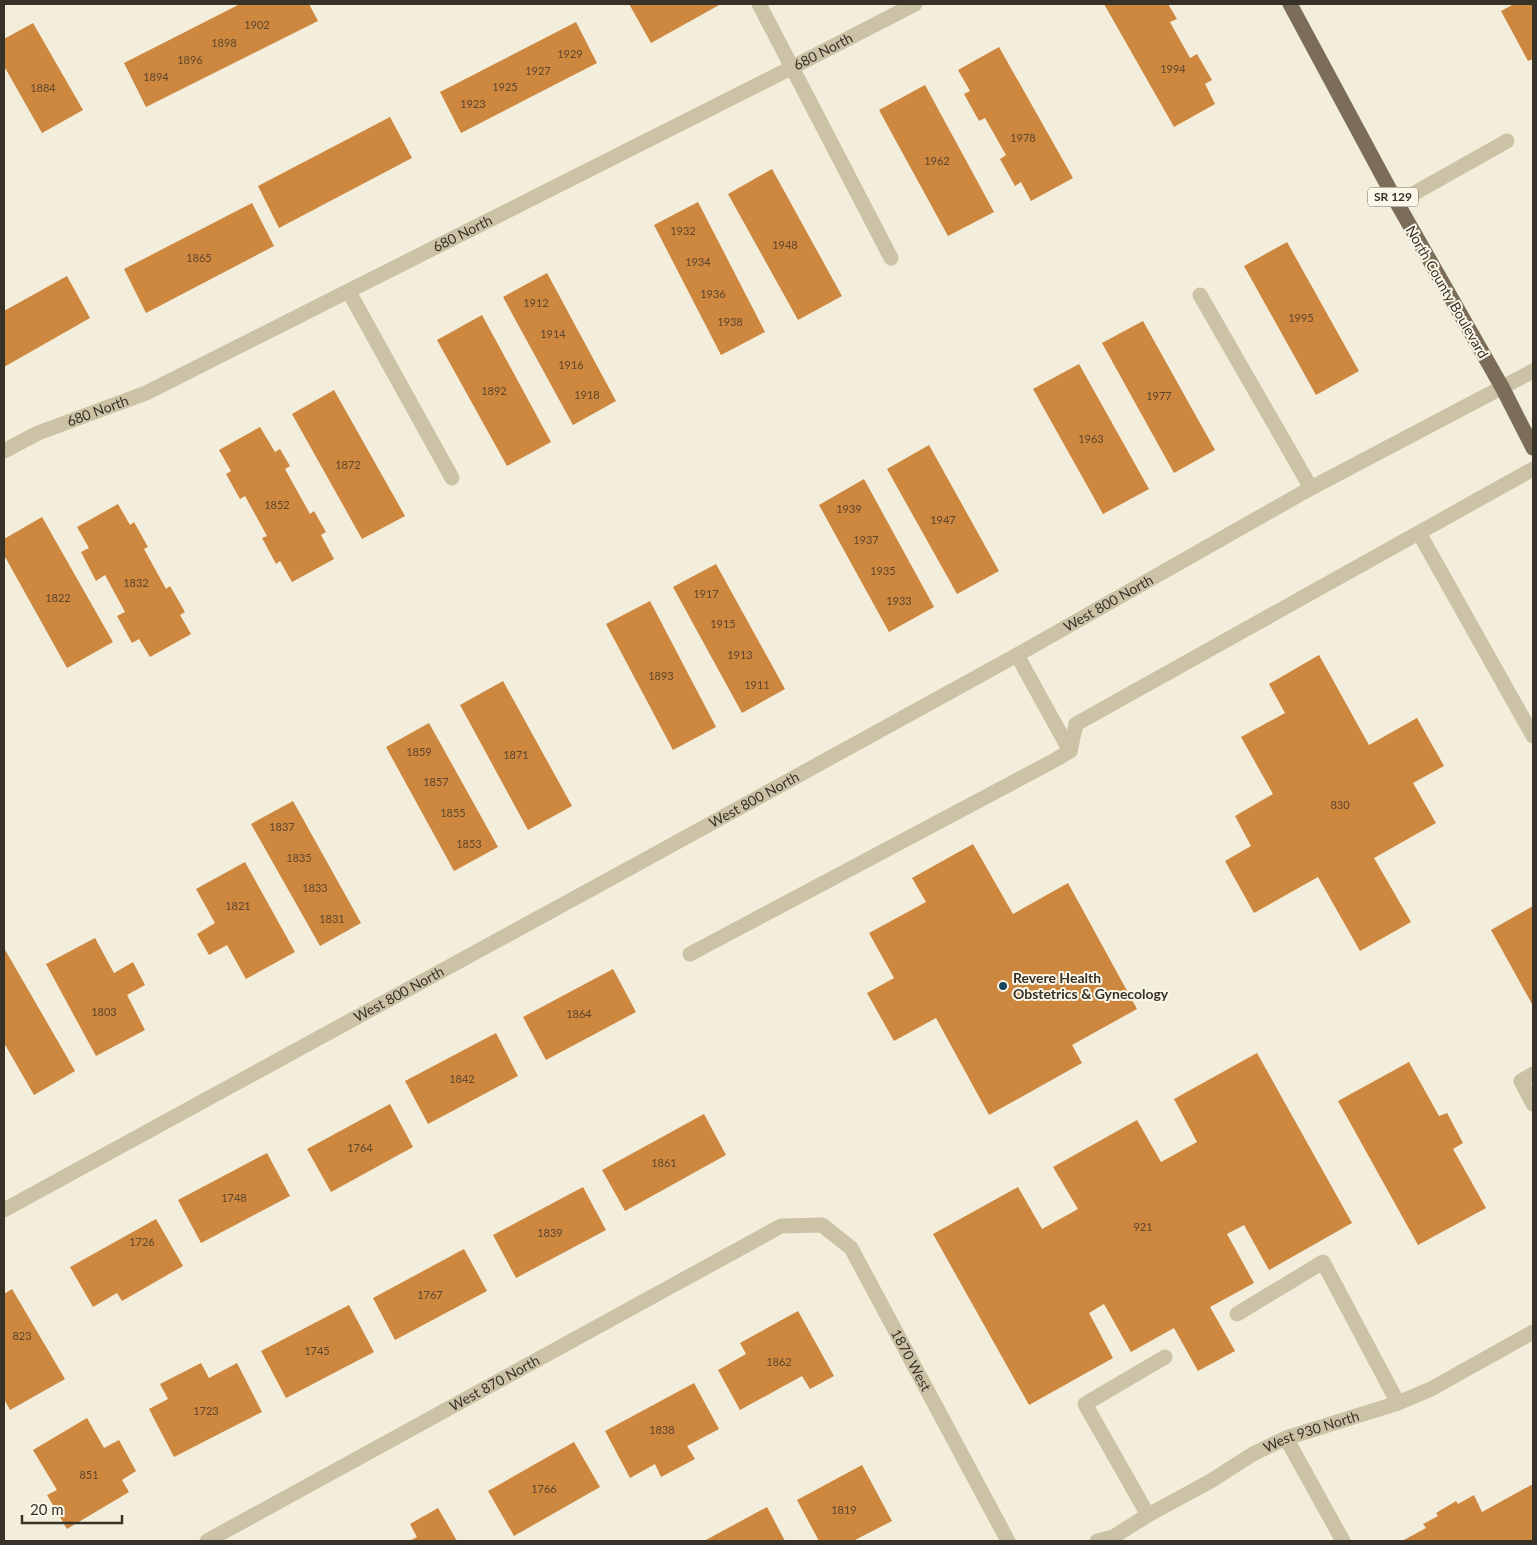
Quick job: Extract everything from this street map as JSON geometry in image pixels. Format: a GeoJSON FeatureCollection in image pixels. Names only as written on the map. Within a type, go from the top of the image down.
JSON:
{"type":"FeatureCollection","features":[{"type":"Feature","properties":{"kind":"main road","name":"North County Boulevard"},"geometry":{"type":"LineString","coordinates":[[1290,4],[1396,203],[1502,387],[1533,448]]}},
{"type":"Feature","properties":{"kind":"street"},"geometry":{"type":"LineString","coordinates":[[759,4],[891,258]]}},
{"type":"Feature","properties":{"kind":"street","name":"680 North"},"geometry":{"type":"LineString","coordinates":[[4,451],[38,433],[146,393],[792,68],[915,4]]}},
{"type":"Feature","properties":{"kind":"street"},"geometry":{"type":"LineString","coordinates":[[1396,203],[1507,141]]}},
{"type":"Feature","properties":{"kind":"street"},"geometry":{"type":"LineString","coordinates":[[349,292],[452,478]]}},
{"type":"Feature","properties":{"kind":"street"},"geometry":{"type":"LineString","coordinates":[[1200,295],[1311,488]]}},
{"type":"Feature","properties":{"kind":"street","name":"West 800 North"},"geometry":{"type":"LineString","coordinates":[[4,1210],[639,864],[1017,655],[1311,488],[1533,371]]}},
{"type":"Feature","properties":{"kind":"street"},"geometry":{"type":"LineString","coordinates":[[690,954],[1070,751],[1076,724],[1533,469]]}},
{"type":"Feature","properties":{"kind":"street"},"geometry":{"type":"LineString","coordinates":[[1419,533],[1533,736]]}},
{"type":"Feature","properties":{"kind":"street"},"geometry":{"type":"LineString","coordinates":[[1017,655],[1070,751]]}},
{"type":"Feature","properties":{"kind":"street"},"geometry":{"type":"LineString","coordinates":[[1533,1074],[1521,1081],[1533,1104]]}},
{"type":"Feature","properties":{"kind":"street","name":"1870 West"},"geometry":{"type":"LineString","coordinates":[[780,1226],[822,1224],[851,1248],[1008,1541]]}},
{"type":"Feature","properties":{"kind":"street","name":"West 870 North"},"geometry":{"type":"LineString","coordinates":[[207,1541],[780,1226]]}},
{"type":"Feature","properties":{"kind":"street"},"geometry":{"type":"LineString","coordinates":[[1237,1314],[1323,1262],[1398,1403]]}},
{"type":"Feature","properties":{"kind":"street","name":"West 930 North"},"geometry":{"type":"LineString","coordinates":[[1097,1541],[1113,1537],[1148,1515],[1209,1482],[1253,1454],[1286,1438],[1398,1403],[1431,1389],[1533,1334]]}},
{"type":"Feature","properties":{"kind":"street"},"geometry":{"type":"LineString","coordinates":[[1148,1515],[1085,1404],[1165,1357]]}},
{"type":"Feature","properties":{"kind":"street"},"geometry":{"type":"LineString","coordinates":[[1286,1438],[1342,1541]]}},
{"type":"Feature","properties":{"kind":"building"},"geometry":{"type":"Polygon","coordinates":[[[240,4],[309,4],[318,21],[146,107],[124,63],[240,4]]]}},
{"type":"Feature","properties":{"kind":"building"},"geometry":{"type":"Polygon","coordinates":[[[629,4],[721,4],[651,43],[629,4]]]}},
{"type":"Feature","properties":{"kind":"building"},"geometry":{"type":"Polygon","coordinates":[[[1104,4],[1168,4],[1177,19],[1170,22],[1190,58],[1197,54],[1212,80],[1205,84],[1215,104],[1174,127],[1104,4]]]}},
{"type":"Feature","properties":{"kind":"building"},"geometry":{"type":"Polygon","coordinates":[[[1514,4],[1533,4],[1533,59],[1528,61],[1501,11],[1514,4]]]}},
{"type":"Feature","properties":{"kind":"building"},"geometry":{"type":"Polygon","coordinates":[[[576,22],[597,63],[461,133],[440,92],[576,22]]]}},
{"type":"Feature","properties":{"kind":"building"},"geometry":{"type":"Polygon","coordinates":[[[33,23],[83,110],[42,133],[4,66],[4,39],[33,23]]]}},
{"type":"Feature","properties":{"kind":"building"},"geometry":{"type":"Polygon","coordinates":[[[999,47],[1073,178],[1031,201],[1021,182],[1015,186],[1000,159],[1006,155],[985,118],[979,121],[964,94],[970,91],[958,70],[999,47]]]}},
{"type":"Feature","properties":{"kind":"building"},"geometry":{"type":"Polygon","coordinates":[[[925,85],[994,212],[948,236],[879,110],[925,85]]]}},
{"type":"Feature","properties":{"kind":"building"},"geometry":{"type":"Polygon","coordinates":[[[390,117],[412,158],[279,228],[258,186],[390,117]]]}},
{"type":"Feature","properties":{"kind":"building"},"geometry":{"type":"Polygon","coordinates":[[[772,169],[842,296],[798,320],[728,194],[772,169]]]}},
{"type":"Feature","properties":{"kind":"building"},"geometry":{"type":"Polygon","coordinates":[[[698,202],[765,332],[721,355],[654,225],[698,202]]]}},
{"type":"Feature","properties":{"kind":"building"},"geometry":{"type":"Polygon","coordinates":[[[252,203],[274,246],[146,313],[124,269],[252,203]]]}},
{"type":"Feature","properties":{"kind":"building"},"geometry":{"type":"Polygon","coordinates":[[[1287,242],[1359,371],[1316,395],[1244,266],[1287,242]]]}},
{"type":"Feature","properties":{"kind":"building"},"geometry":{"type":"Polygon","coordinates":[[[547,273],[616,401],[573,425],[503,297],[547,273]]]}},
{"type":"Feature","properties":{"kind":"building"},"geometry":{"type":"Polygon","coordinates":[[[67,276],[90,318],[4,367],[4,311],[67,276]]]}},
{"type":"Feature","properties":{"kind":"building"},"geometry":{"type":"Polygon","coordinates":[[[482,315],[551,442],[507,466],[437,340],[482,315]]]}},
{"type":"Feature","properties":{"kind":"building"},"geometry":{"type":"Polygon","coordinates":[[[1143,321],[1215,450],[1174,473],[1102,343],[1143,321]]]}},
{"type":"Feature","properties":{"kind":"building"},"geometry":{"type":"Polygon","coordinates":[[[1079,364],[1149,489],[1103,514],[1033,389],[1079,364]]]}},
{"type":"Feature","properties":{"kind":"building"},"geometry":{"type":"Polygon","coordinates":[[[334,390],[405,516],[362,539],[292,414],[334,390]]]}},
{"type":"Feature","properties":{"kind":"building"},"geometry":{"type":"Polygon","coordinates":[[[260,427],[275,452],[280,449],[290,466],[285,469],[310,514],[314,511],[326,532],[321,535],[334,559],[292,582],[280,561],[276,564],[262,538],[267,536],[245,496],[240,499],[226,474],[231,471],[219,450],[260,427]]]}},
{"type":"Feature","properties":{"kind":"building"},"geometry":{"type":"Polygon","coordinates":[[[929,445],[999,571],[957,594],[887,469],[929,445]]]}},
{"type":"Feature","properties":{"kind":"building"},"geometry":{"type":"Polygon","coordinates":[[[864,479],[934,607],[889,632],[819,505],[864,479]]]}},
{"type":"Feature","properties":{"kind":"building"},"geometry":{"type":"Polygon","coordinates":[[[118,504],[130,525],[134,522],[148,547],[144,549],[166,589],[170,586],[185,612],[180,615],[191,634],[150,657],[139,639],[132,643],[117,616],[125,612],[105,575],[96,581],[81,552],[89,548],[77,527],[118,504]]]}},
{"type":"Feature","properties":{"kind":"building"},"geometry":{"type":"Polygon","coordinates":[[[42,517],[113,642],[67,668],[4,555],[4,539],[42,517]]]}},
{"type":"Feature","properties":{"kind":"building"},"geometry":{"type":"Polygon","coordinates":[[[716,564],[785,689],[742,713],[673,587],[716,564]]]}},
{"type":"Feature","properties":{"kind":"building"},"geometry":{"type":"Polygon","coordinates":[[[650,601],[716,727],[673,750],[606,624],[650,601]]]}},
{"type":"Feature","properties":{"kind":"building"},"geometry":{"type":"Polygon","coordinates":[[[1319,655],[1369,745],[1417,718],[1444,766],[1413,783],[1436,823],[1374,858],[1411,922],[1360,951],[1318,877],[1254,913],[1225,861],[1251,846],[1235,816],[1273,794],[1241,737],[1285,713],[1269,684],[1319,655]]]}},
{"type":"Feature","properties":{"kind":"building"},"geometry":{"type":"Polygon","coordinates":[[[503,681],[572,806],[528,830],[460,705],[503,681]]]}},
{"type":"Feature","properties":{"kind":"building"},"geometry":{"type":"Polygon","coordinates":[[[429,723],[498,847],[454,871],[386,747],[429,723]]]}},
{"type":"Feature","properties":{"kind":"building"},"geometry":{"type":"Polygon","coordinates":[[[293,801],[361,923],[320,946],[251,824],[293,801]]]}},
{"type":"Feature","properties":{"kind":"building","name":"Revere Health Obstetrics & Gynecology"},"geometry":{"type":"Polygon","coordinates":[[[973,844],[1013,914],[1068,883],[1137,1009],[1072,1045],[1082,1063],[989,1115],[936,1018],[894,1041],[867,993],[894,978],[869,933],[926,902],[912,878],[973,844]]]}},
{"type":"Feature","properties":{"kind":"building"},"geometry":{"type":"Polygon","coordinates":[[[245,862],[295,952],[246,979],[227,945],[209,955],[197,934],[215,923],[196,889],[245,862]]]}},
{"type":"Feature","properties":{"kind":"building"},"geometry":{"type":"Polygon","coordinates":[[[1533,906],[1533,1003],[1532,1004],[1491,930],[1533,906]]]}},
{"type":"Feature","properties":{"kind":"building"},"geometry":{"type":"Polygon","coordinates":[[[95,938],[114,973],[133,962],[145,985],[127,995],[145,1030],[96,1056],[46,964],[95,938]]]}},
{"type":"Feature","properties":{"kind":"building"},"geometry":{"type":"Polygon","coordinates":[[[4,948],[75,1071],[34,1095],[4,1043],[4,948]]]}},
{"type":"Feature","properties":{"kind":"building"},"geometry":{"type":"Polygon","coordinates":[[[613,969],[636,1012],[546,1060],[523,1017],[613,969]]]}},
{"type":"Feature","properties":{"kind":"building"},"geometry":{"type":"Polygon","coordinates":[[[496,1033],[518,1076],[428,1124],[405,1081],[496,1033]]]}},
{"type":"Feature","properties":{"kind":"building"},"geometry":{"type":"Polygon","coordinates":[[[1257,1053],[1352,1223],[1269,1270],[1244,1225],[1227,1234],[1254,1283],[1210,1307],[1235,1351],[1198,1371],[1174,1328],[1131,1352],[1104,1304],[1089,1313],[1113,1358],[1029,1405],[933,1234],[1018,1187],[1042,1229],[1078,1209],[1053,1167],[1137,1120],[1161,1162],[1197,1142],[1174,1099],[1257,1053]]]}},
{"type":"Feature","properties":{"kind":"building"},"geometry":{"type":"Polygon","coordinates":[[[1409,1062],[1439,1116],[1447,1113],[1463,1143],[1453,1149],[1486,1208],[1418,1245],[1338,1101],[1409,1062]]]}},
{"type":"Feature","properties":{"kind":"building"},"geometry":{"type":"Polygon","coordinates":[[[390,1104],[413,1147],[331,1192],[307,1149],[390,1104]]]}},
{"type":"Feature","properties":{"kind":"building"},"geometry":{"type":"Polygon","coordinates":[[[704,1114],[726,1155],[625,1211],[602,1170],[704,1114]]]}},
{"type":"Feature","properties":{"kind":"building"},"geometry":{"type":"Polygon","coordinates":[[[267,1153],[290,1196],[201,1243],[178,1200],[267,1153]]]}},
{"type":"Feature","properties":{"kind":"building"},"geometry":{"type":"Polygon","coordinates":[[[583,1187],[606,1230],[516,1278],[493,1235],[583,1187]]]}},
{"type":"Feature","properties":{"kind":"building"},"geometry":{"type":"Polygon","coordinates":[[[156,1219],[183,1266],[122,1301],[117,1293],[93,1307],[70,1267],[156,1219]]]}},
{"type":"Feature","properties":{"kind":"building"},"geometry":{"type":"Polygon","coordinates":[[[464,1249],[487,1291],[395,1340],[373,1298],[464,1249]]]}},
{"type":"Feature","properties":{"kind":"building"},"geometry":{"type":"Polygon","coordinates":[[[12,1289],[65,1379],[10,1410],[4,1399],[4,1294],[12,1289]]]}},
{"type":"Feature","properties":{"kind":"building"},"geometry":{"type":"Polygon","coordinates":[[[349,1305],[374,1352],[286,1398],[261,1351],[349,1305]]]}},
{"type":"Feature","properties":{"kind":"building"},"geometry":{"type":"Polygon","coordinates":[[[798,1311],[834,1376],[810,1389],[802,1376],[740,1410],[718,1370],[746,1354],[740,1343],[798,1311]]]}},
{"type":"Feature","properties":{"kind":"building"},"geometry":{"type":"Polygon","coordinates":[[[201,1363],[209,1378],[237,1363],[262,1412],[174,1457],[149,1409],[168,1399],[160,1384],[201,1363]]]}},
{"type":"Feature","properties":{"kind":"building"},"geometry":{"type":"Polygon","coordinates":[[[694,1383],[719,1429],[687,1446],[695,1459],[661,1477],[655,1464],[630,1478],[605,1431],[694,1383]]]}},
{"type":"Feature","properties":{"kind":"building"},"geometry":{"type":"Polygon","coordinates":[[[87,1418],[104,1448],[119,1440],[136,1471],[122,1480],[129,1492],[67,1529],[47,1495],[57,1490],[33,1450],[87,1418]]]}},
{"type":"Feature","properties":{"kind":"building"},"geometry":{"type":"Polygon","coordinates":[[[574,1442],[600,1487],[514,1536],[488,1491],[574,1442]]]}},
{"type":"Feature","properties":{"kind":"building"},"geometry":{"type":"Polygon","coordinates":[[[862,1465],[892,1521],[853,1541],[819,1541],[797,1500],[862,1465]]]}},
{"type":"Feature","properties":{"kind":"building"},"geometry":{"type":"Polygon","coordinates":[[[1533,1484],[1533,1541],[1402,1541],[1426,1528],[1423,1524],[1438,1516],[1436,1513],[1456,1501],[1458,1504],[1474,1495],[1482,1512],[1533,1484]]]}},
{"type":"Feature","properties":{"kind":"building"},"geometry":{"type":"Polygon","coordinates":[[[767,1507],[785,1541],[704,1541],[767,1507]]]}},
{"type":"Feature","properties":{"kind":"building"},"geometry":{"type":"Polygon","coordinates":[[[438,1508],[457,1541],[409,1541],[417,1537],[410,1524],[438,1508]]]}},
{"type":"Feature","properties":{"kind":"place","name":"Revere Health Obstetrics & Gynecology"},"geometry":{"type":"Point","coordinates":[1003,986]}}]}
